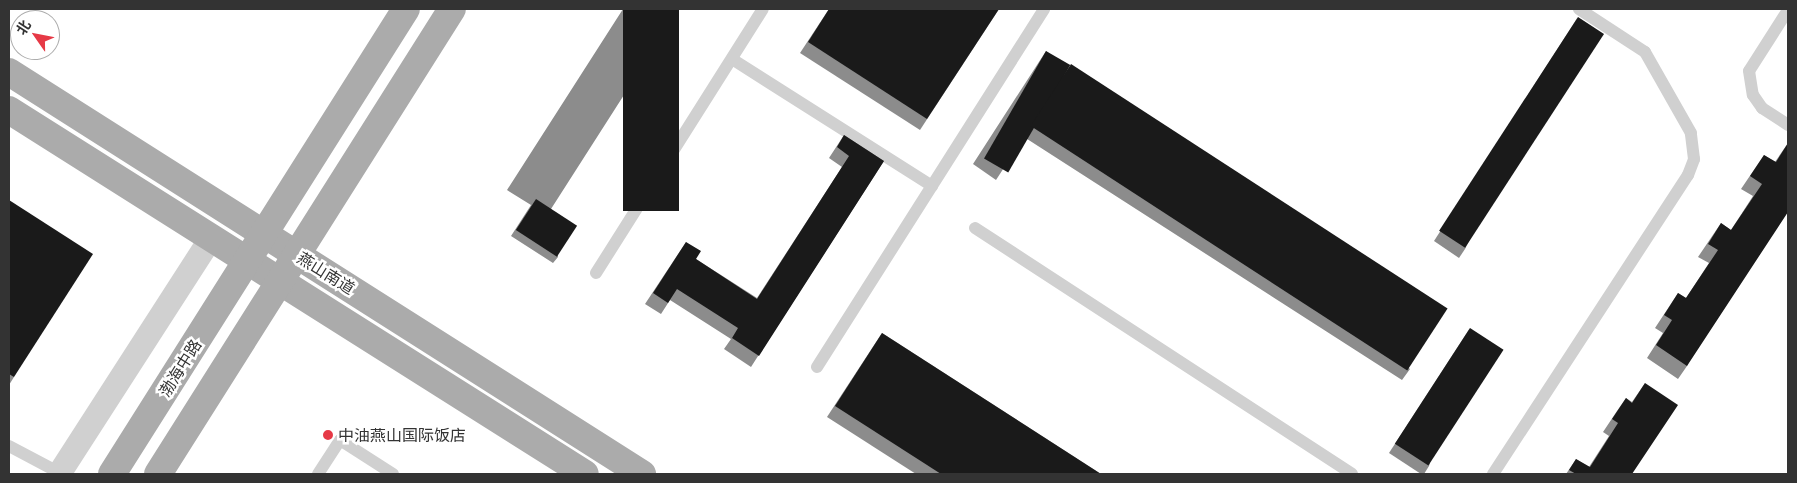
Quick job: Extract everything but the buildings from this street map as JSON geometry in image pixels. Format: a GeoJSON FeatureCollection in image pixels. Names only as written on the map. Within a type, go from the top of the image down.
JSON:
{"type":"FeatureCollection","features":[{"type":"Feature","properties":{"kind":"main road","name":"渤海中路"},"geometry":{"type":"LineString","coordinates":[[112,474],[406,9]]}},
{"type":"Feature","properties":{"kind":"main road"},"geometry":{"type":"LineString","coordinates":[[158,474],[452,9]]}},
{"type":"Feature","properties":{"kind":"main road","name":"燕山南道"},"geometry":{"type":"LineString","coordinates":[[9,72],[642,474]]}},
{"type":"Feature","properties":{"kind":"main road","name":"燕山南道"},"geometry":{"type":"LineString","coordinates":[[9,110],[586,474]]}},
{"type":"Feature","properties":{"kind":"street"},"geometry":{"type":"LineString","coordinates":[[59,473],[211,238]]}},
{"type":"Feature","properties":{"kind":"lane"},"geometry":{"type":"LineString","coordinates":[[596,273],[764,9]]}},
{"type":"Feature","properties":{"kind":"lane"},"geometry":{"type":"LineString","coordinates":[[817,367],[1044,9]]}},
{"type":"Feature","properties":{"kind":"lane"},"geometry":{"type":"LineString","coordinates":[[1493,474],[1688,175],[1694,159],[1691,133],[1645,52],[1579,9]]}},
{"type":"Feature","properties":{"kind":"lane"},"geometry":{"type":"LineString","coordinates":[[1788,10],[1749,71],[1753,95],[1762,108],[1788,125]]}},
{"type":"Feature","properties":{"kind":"lane"},"geometry":{"type":"LineString","coordinates":[[732,59],[932,186]]}},
{"type":"Feature","properties":{"kind":"lane"},"geometry":{"type":"LineString","coordinates":[[975,228],[1352,474]]}},
{"type":"Feature","properties":{"kind":"lane"},"geometry":{"type":"LineString","coordinates":[[318,474],[340,440],[393,474]]}},
{"type":"Feature","properties":{"kind":"lane"},"geometry":{"type":"LineString","coordinates":[[9,446],[59,473]]}},
{"type":"Feature","properties":{"kind":"place","name":"中油燕山国际饭店"},"geometry":{"type":"Point","coordinates":[328,435]}}]}
